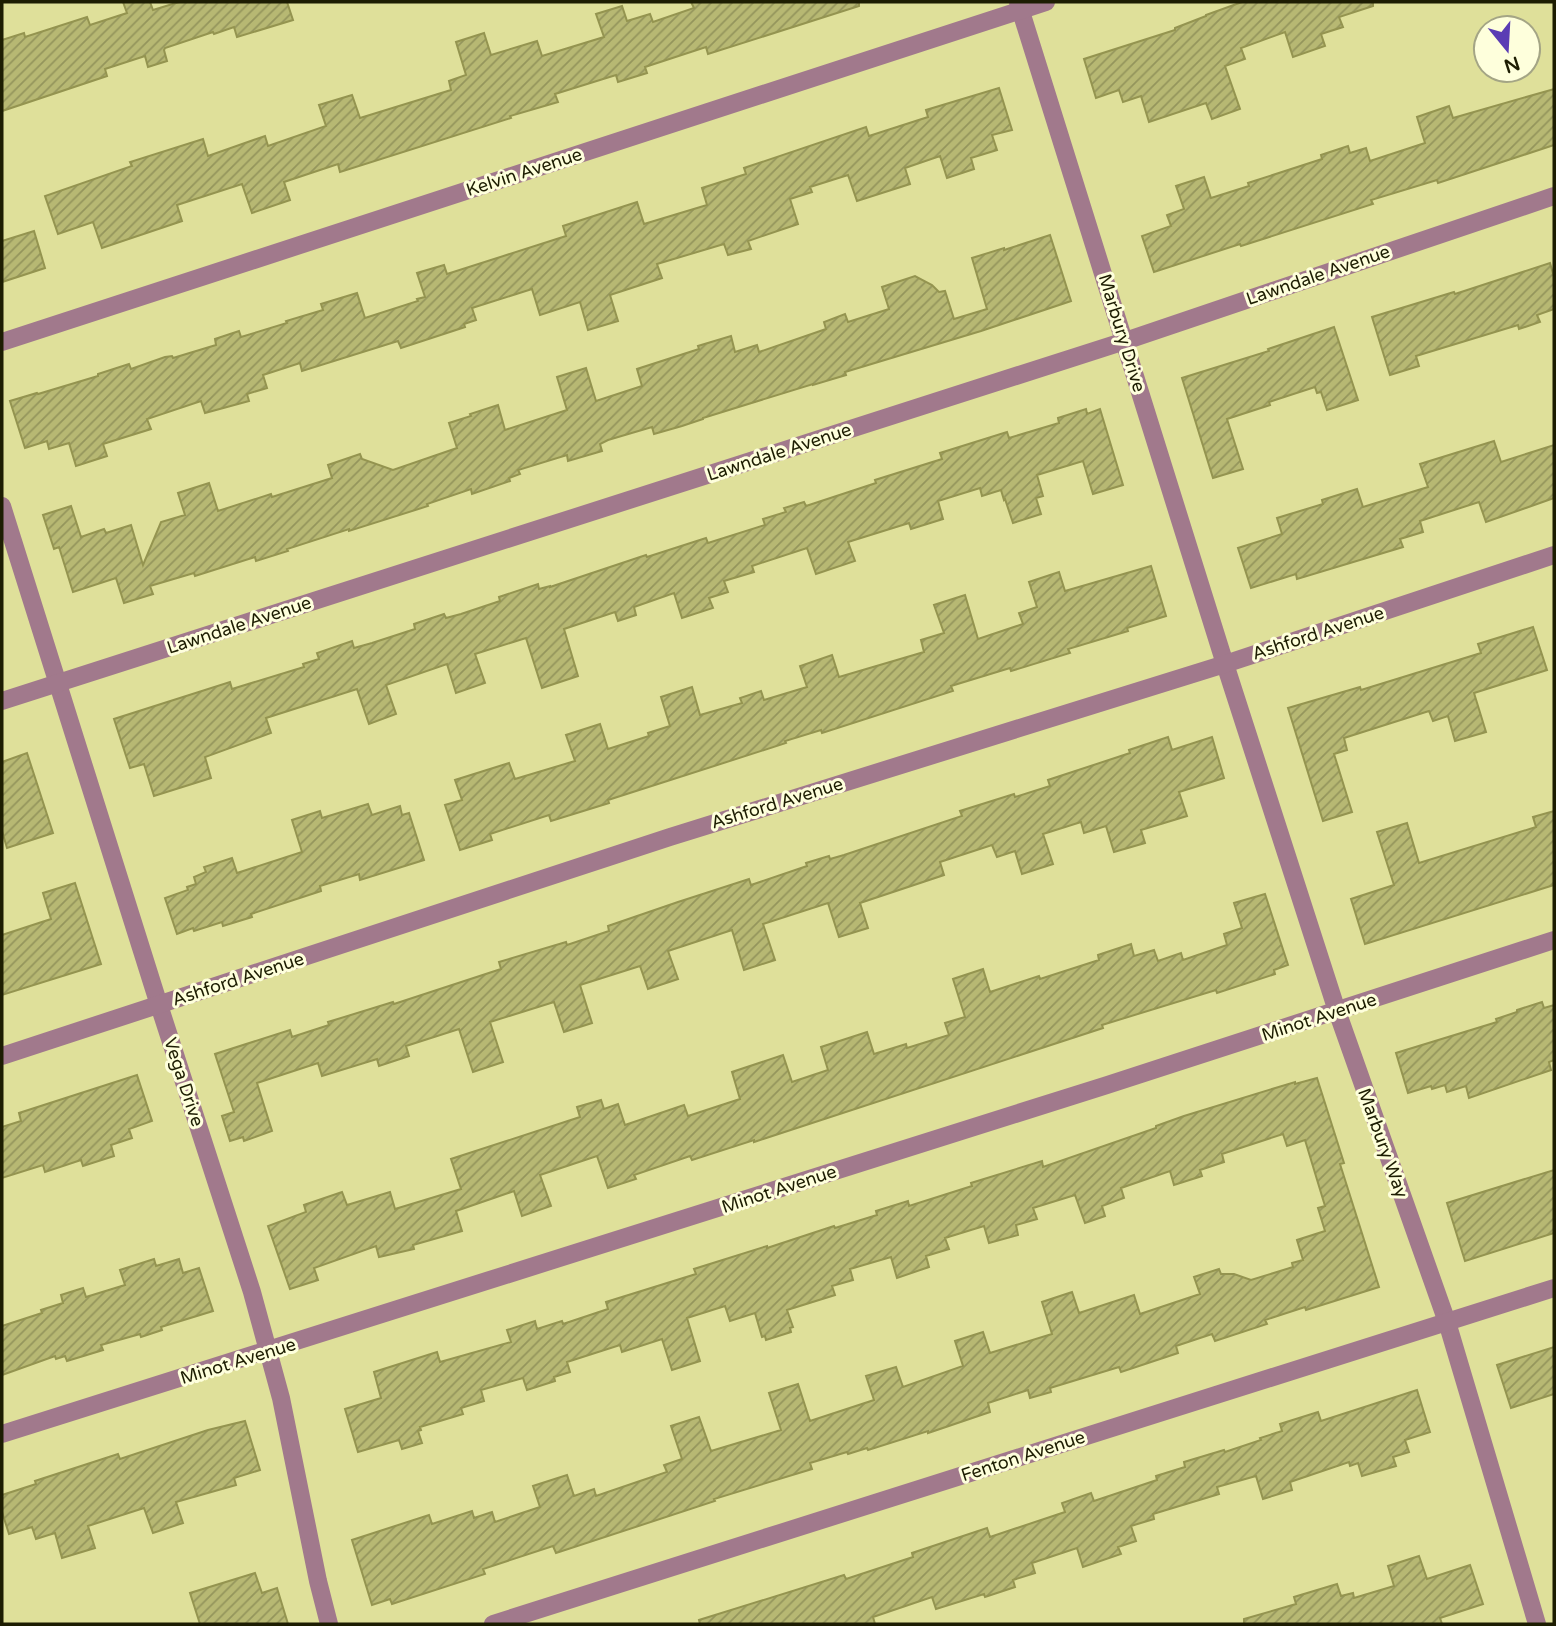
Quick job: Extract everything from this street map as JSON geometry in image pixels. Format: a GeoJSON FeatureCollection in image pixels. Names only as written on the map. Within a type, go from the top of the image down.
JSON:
{"type":"FeatureCollection","features":[{"type":"Feature","properties":{"kind":"street","name":"Kelvin Avenue"},"geometry":{"type":"LineString","coordinates":[[2,342],[1019,6],[1046,2]]}},
{"type":"Feature","properties":{"kind":"street","name":"Marbury Drive"},"geometry":{"type":"LineString","coordinates":[[1019,6],[1225,664]]}},
{"type":"Feature","properties":{"kind":"street","name":"Lawndale Avenue"},"geometry":{"type":"LineString","coordinates":[[2,701],[1125,341],[1554,196]]}},
{"type":"Feature","properties":{"kind":"street","name":"Vega Drive"},"geometry":{"type":"LineString","coordinates":[[2,506],[252,1292],[281,1398],[329,1624]]}},
{"type":"Feature","properties":{"kind":"street","name":"Ashford Avenue"},"geometry":{"type":"LineString","coordinates":[[2,1056],[670,837],[1225,664],[1554,555]]}},
{"type":"Feature","properties":{"kind":"street","name":"Marbury Way"},"geometry":{"type":"LineString","coordinates":[[1225,664],[1336,1011],[1447,1322],[1537,1624]]}},
{"type":"Feature","properties":{"kind":"street","name":"Minot Avenue"},"geometry":{"type":"LineString","coordinates":[[2,1434],[1554,940]]}},
{"type":"Feature","properties":{"kind":"street","name":"Fenton Avenue"},"geometry":{"type":"LineString","coordinates":[[493,1624],[1554,1288]]}},
{"type":"Feature","properties":{"kind":"building"},"geometry":{"type":"Polygon","coordinates":[[[123,2],[150,2],[153,10],[179,2],[287,2],[293,20],[237,37],[234,27],[214,34],[213,32],[165,48],[167,61],[148,67],[145,56],[105,69],[107,76],[2,111],[2,40],[24,33],[25,37],[87,17],[90,25],[127,13],[123,2]]]}},
{"type":"Feature","properties":{"kind":"building"},"geometry":{"type":"Polygon","coordinates":[[[691,2],[859,2],[859,6],[708,54],[706,47],[645,67],[647,73],[618,82],[616,75],[555,94],[558,102],[340,172],[338,164],[284,182],[290,200],[252,213],[242,184],[177,205],[182,221],[102,248],[93,222],[58,234],[45,196],[132,166],[130,162],[203,139],[208,156],[265,136],[268,146],[326,126],[319,105],[352,95],[360,118],[451,90],[449,81],[466,75],[456,42],[484,33],[491,55],[537,41],[542,56],[604,37],[596,14],[622,6],[627,21],[650,14],[653,22],[694,8],[691,2]]]}},
{"type":"Feature","properties":{"kind":"building"},"geometry":{"type":"Polygon","coordinates":[[[1242,2],[1373,2],[1373,6],[1339,17],[1343,27],[1321,34],[1325,46],[1293,57],[1285,32],[1241,48],[1245,59],[1225,66],[1240,109],[1212,119],[1206,103],[1149,122],[1141,96],[1123,102],[1119,90],[1096,98],[1084,59],[1175,30],[1242,2]]]}},
{"type":"Feature","properties":{"kind":"building"},"geometry":{"type":"Polygon","coordinates":[[[999,88],[1012,130],[992,135],[997,150],[971,158],[974,169],[947,178],[940,156],[905,168],[910,184],[857,201],[848,175],[810,187],[812,192],[790,199],[798,224],[748,241],[751,249],[728,255],[724,244],[657,264],[662,278],[610,295],[618,321],[588,330],[580,302],[540,315],[532,289],[472,308],[476,320],[464,324],[465,327],[401,348],[398,341],[302,371],[300,363],[263,375],[267,388],[247,394],[249,401],[205,413],[201,401],[147,419],[151,429],[103,444],[107,456],[76,466],[69,443],[49,449],[47,441],[25,448],[10,401],[98,376],[129,364],[131,369],[165,357],[173,358],[216,345],[215,339],[239,331],[241,337],[287,323],[286,321],[323,310],[321,304],[357,293],[365,318],[425,297],[417,273],[444,265],[447,274],[566,236],[563,226],[637,202],[644,224],[707,205],[702,188],[746,174],[744,168],[866,127],[869,136],[928,117],[926,110],[999,88]]]}},
{"type":"Feature","properties":{"kind":"building"},"geometry":{"type":"Polygon","coordinates":[[[1554,89],[1554,145],[1438,183],[1437,180],[1371,200],[1373,204],[1154,272],[1142,236],[1171,226],[1167,215],[1184,209],[1176,186],[1204,177],[1211,198],[1322,159],[1321,155],[1348,146],[1350,153],[1366,148],[1370,161],[1425,143],[1417,117],[1449,106],[1453,118],[1554,89]]]}},
{"type":"Feature","properties":{"kind":"building"},"geometry":{"type":"Polygon","coordinates":[[[34,231],[45,268],[2,282],[2,241],[34,231]]]}},
{"type":"Feature","properties":{"kind":"building"},"geometry":{"type":"Polygon","coordinates":[[[1050,235],[1071,301],[682,426],[654,434],[652,427],[608,440],[600,444],[602,451],[568,461],[567,455],[518,470],[520,474],[509,478],[510,481],[472,494],[471,489],[427,504],[428,506],[349,529],[256,561],[255,557],[195,576],[194,573],[150,586],[153,594],[124,603],[116,578],[73,592],[59,547],[54,549],[43,515],[71,506],[81,537],[104,529],[106,533],[131,525],[143,565],[161,522],[185,515],[178,493],[209,483],[218,511],[332,478],[328,465],[360,454],[362,459],[393,470],[457,448],[449,423],[471,416],[470,414],[498,405],[505,430],[567,410],[557,377],[586,368],[596,401],[642,386],[637,369],[699,349],[698,346],[731,336],[735,352],[757,345],[759,352],[826,329],[824,322],[845,314],[848,322],[889,309],[882,287],[915,276],[939,292],[945,291],[954,319],[987,309],[972,258],[1050,235]]]}},
{"type":"Feature","properties":{"kind":"building"},"geometry":{"type":"Polygon","coordinates":[[[1550,263],[1554,277],[1554,309],[1537,315],[1540,322],[1519,329],[1518,325],[1416,356],[1419,366],[1390,375],[1372,317],[1550,263]]]}},
{"type":"Feature","properties":{"kind":"building"},"geometry":{"type":"Polygon","coordinates":[[[1334,327],[1358,400],[1327,410],[1321,392],[1317,393],[1315,387],[1227,419],[1243,469],[1213,478],[1182,378],[1334,327]]]}},
{"type":"Feature","properties":{"kind":"building"},"geometry":{"type":"Polygon","coordinates":[[[1086,409],[1087,414],[1100,409],[1123,485],[1093,494],[1083,461],[1037,475],[1043,496],[1036,498],[1041,514],[1013,523],[1001,490],[982,496],[980,488],[938,501],[943,519],[911,529],[909,523],[848,542],[855,561],[816,574],[807,548],[752,566],[754,572],[724,581],[728,592],[709,598],[713,608],[682,618],[674,593],[634,607],[636,615],[618,621],[615,612],[564,629],[578,676],[542,688],[526,638],[475,654],[485,683],[456,693],[447,664],[386,685],[396,714],[369,724],[357,689],[266,718],[271,733],[205,757],[211,778],[154,796],[144,764],[130,768],[114,719],[230,682],[232,689],[304,667],[303,664],[319,659],[317,653],[352,641],[354,648],[372,643],[415,629],[414,624],[444,614],[446,618],[461,614],[538,584],[539,589],[550,587],[646,555],[647,557],[706,538],[708,543],[765,525],[763,519],[786,512],[784,508],[804,502],[806,506],[942,459],[940,453],[1007,432],[1009,438],[1059,423],[1058,418],[1086,409]]]}},
{"type":"Feature","properties":{"kind":"building"},"geometry":{"type":"Polygon","coordinates":[[[1494,441],[1501,462],[1554,445],[1554,498],[1486,522],[1479,502],[1420,521],[1423,532],[1400,539],[1403,547],[1297,579],[1296,574],[1251,588],[1238,548],[1282,534],[1277,518],[1323,504],[1322,500],[1357,489],[1363,507],[1428,487],[1420,464],[1494,441]]]}},
{"type":"Feature","properties":{"kind":"building"},"geometry":{"type":"Polygon","coordinates":[[[1151,566],[1166,616],[1068,649],[1070,653],[951,686],[953,691],[822,733],[821,730],[785,741],[786,743],[608,800],[609,803],[551,821],[549,815],[490,834],[492,840],[460,850],[445,805],[462,800],[455,780],[509,763],[515,779],[575,761],[566,735],[600,724],[608,749],[649,736],[648,733],[670,726],[661,697],[692,687],[700,715],[742,703],[740,698],[761,691],[764,700],[807,687],[800,666],[832,655],[839,677],[924,652],[921,640],[944,633],[934,605],[965,595],[978,639],[1023,624],[1019,613],[1037,607],[1029,582],[1059,572],[1065,591],[1151,566]]]}},
{"type":"Feature","properties":{"kind":"building"},"geometry":{"type":"Polygon","coordinates":[[[1533,627],[1547,670],[1474,693],[1486,732],[1455,741],[1448,716],[1433,721],[1429,711],[1344,738],[1347,750],[1334,754],[1352,812],[1323,821],[1288,708],[1360,687],[1361,690],[1481,653],[1478,644],[1533,627]]]}},
{"type":"Feature","properties":{"kind":"building"},"geometry":{"type":"Polygon","coordinates":[[[1168,737],[1172,750],[1212,737],[1224,778],[1179,792],[1187,816],[1141,830],[1145,843],[1114,852],[1106,826],[1084,833],[1081,822],[1043,834],[1053,864],[1022,874],[1015,851],[997,857],[992,845],[940,862],[944,875],[860,903],[868,928],[839,937],[828,903],[763,924],[775,960],[744,970],[732,930],[668,951],[678,979],[648,989],[640,966],[580,985],[592,1023],[564,1032],[554,1002],[490,1022],[503,1062],[473,1072],[459,1029],[406,1046],[409,1056],[379,1066],[377,1059],[322,1076],[318,1063],[257,1083],[272,1131],[244,1141],[243,1137],[230,1141],[222,1116],[234,1112],[215,1054],[290,1030],[292,1037],[329,1025],[328,1022],[393,1002],[394,1004],[501,969],[499,962],[609,931],[608,926],[678,902],[749,879],[751,885],[807,866],[806,863],[829,856],[830,859],[844,855],[962,816],[960,811],[1050,786],[1048,780],[1130,753],[1129,750],[1168,737]]]}},
{"type":"Feature","properties":{"kind":"building"},"geometry":{"type":"Polygon","coordinates":[[[27,753],[53,833],[7,848],[2,831],[2,762],[27,753]]]}},
{"type":"Feature","properties":{"kind":"building"},"geometry":{"type":"Polygon","coordinates":[[[368,804],[372,815],[400,806],[402,815],[409,813],[424,860],[360,880],[359,874],[320,886],[321,891],[223,926],[222,922],[177,934],[165,898],[188,890],[187,887],[196,884],[194,877],[206,872],[204,867],[232,858],[237,873],[302,852],[292,820],[320,811],[322,818],[368,804]]]}},
{"type":"Feature","properties":{"kind":"building"},"geometry":{"type":"Polygon","coordinates":[[[1554,811],[1554,885],[1365,944],[1351,899],[1394,885],[1377,832],[1407,823],[1419,863],[1536,827],[1533,817],[1554,811]]]}},
{"type":"Feature","properties":{"kind":"building"},"geometry":{"type":"Polygon","coordinates":[[[75,883],[101,964],[2,995],[2,935],[51,919],[43,893],[75,883]]]}},
{"type":"Feature","properties":{"kind":"building"},"geometry":{"type":"Polygon","coordinates":[[[1265,894],[1288,965],[1274,970],[1275,974],[1102,1025],[1103,1028],[754,1142],[692,1160],[690,1156],[634,1175],[636,1179],[608,1188],[597,1156],[540,1175],[551,1206],[522,1216],[514,1191],[456,1211],[462,1231],[413,1245],[414,1249],[379,1257],[376,1246],[314,1268],[318,1280],[290,1289],[268,1226],[306,1212],[304,1205],[342,1192],[347,1205],[390,1192],[395,1209],[461,1189],[451,1159],[580,1117],[577,1107],[601,1100],[604,1109],[618,1104],[625,1125],[684,1105],[688,1116],[740,1099],[732,1072],[783,1055],[792,1082],[828,1070],[821,1047],[867,1032],[874,1054],[906,1044],[907,1048],[949,1035],[945,1023],[965,1017],[953,979],[983,969],[990,992],[1099,960],[1098,955],[1131,944],[1134,956],[1154,950],[1158,961],[1181,953],[1183,960],[1227,945],[1224,934],[1242,928],[1234,903],[1265,894]]]}},
{"type":"Feature","properties":{"kind":"building"},"geometry":{"type":"Polygon","coordinates":[[[1542,1002],[1544,1008],[1554,1005],[1554,1060],[1549,1062],[1551,1070],[1469,1098],[1466,1086],[1447,1092],[1445,1085],[1432,1089],[1431,1086],[1408,1093],[1396,1053],[1497,1022],[1496,1019],[1542,1002]]]}},
{"type":"Feature","properties":{"kind":"building"},"geometry":{"type":"Polygon","coordinates":[[[137,1075],[152,1121],[129,1129],[132,1138],[111,1145],[114,1156],[83,1166],[81,1160],[45,1172],[43,1165],[2,1178],[2,1127],[21,1121],[19,1113],[137,1075]]]}},
{"type":"Feature","properties":{"kind":"building"},"geometry":{"type":"Polygon","coordinates":[[[1317,1078],[1344,1163],[1340,1164],[1379,1287],[1265,1320],[1267,1324],[1215,1341],[1212,1334],[1176,1346],[1178,1353],[1121,1372],[1119,1367],[1050,1388],[1051,1392],[1030,1398],[1028,1390],[988,1403],[990,1412],[928,1433],[810,1463],[812,1469],[556,1553],[553,1546],[483,1569],[485,1574],[392,1604],[390,1599],[372,1605],[352,1540],[429,1515],[432,1524],[472,1511],[474,1518],[492,1512],[495,1522],[540,1507],[533,1486],[567,1475],[574,1496],[594,1489],[596,1496],[667,1472],[664,1465],[682,1459],[671,1426],[699,1417],[711,1451],[781,1430],[769,1393],[798,1384],[810,1421],[874,1400],[866,1376],[896,1367],[903,1387],[963,1366],[955,1341],[983,1332],[990,1353],[1052,1334],[1042,1302],[1072,1292],[1079,1313],[1134,1295],[1140,1314],[1200,1294],[1194,1277],[1219,1269],[1221,1274],[1234,1274],[1251,1280],[1293,1267],[1292,1263],[1303,1260],[1297,1240],[1325,1231],[1318,1208],[1325,1206],[1305,1140],[1287,1146],[1283,1134],[1222,1154],[1224,1162],[1200,1170],[1202,1176],[1174,1185],[1170,1171],[1121,1188],[1124,1198],[1102,1206],[1105,1216],[1085,1223],[1075,1195],[1033,1208],[1037,1219],[1016,1225],[1018,1235],[989,1243],[984,1226],[945,1238],[949,1249],[926,1256],[929,1267],[897,1278],[891,1257],[850,1269],[853,1280],[832,1286],[835,1295],[787,1310],[793,1327],[790,1328],[791,1332],[766,1340],[765,1336],[762,1337],[755,1313],[730,1321],[725,1306],[687,1318],[700,1361],[672,1370],[662,1339],[622,1352],[620,1345],[567,1362],[570,1372],[554,1377],[555,1381],[527,1390],[523,1378],[481,1390],[484,1401],[461,1408],[463,1414],[420,1427],[421,1430],[418,1431],[422,1443],[402,1449],[399,1440],[358,1452],[345,1409],[381,1398],[374,1372],[437,1352],[440,1362],[511,1342],[507,1330],[535,1321],[537,1329],[562,1321],[563,1324],[608,1309],[606,1302],[696,1274],[694,1269],[877,1215],[876,1211],[908,1201],[909,1206],[1042,1161],[1043,1167],[1184,1116],[1295,1082],[1317,1078]]]}},
{"type":"Feature","properties":{"kind":"building"},"geometry":{"type":"Polygon","coordinates":[[[1554,1170],[1554,1233],[1465,1261],[1447,1203],[1554,1170]]]}},
{"type":"Feature","properties":{"kind":"building"},"geometry":{"type":"Polygon","coordinates":[[[154,1259],[156,1266],[179,1259],[183,1273],[199,1268],[213,1311],[161,1327],[162,1330],[141,1337],[140,1334],[101,1345],[103,1350],[67,1361],[65,1356],[56,1359],[55,1356],[2,1375],[2,1326],[63,1303],[61,1295],[83,1288],[86,1297],[125,1285],[120,1270],[154,1259]]]}},
{"type":"Feature","properties":{"kind":"building"},"geometry":{"type":"Polygon","coordinates":[[[1554,1347],[1554,1394],[1511,1408],[1497,1365],[1554,1347]]]}},
{"type":"Feature","properties":{"kind":"building"},"geometry":{"type":"Polygon","coordinates":[[[1417,1390],[1430,1432],[1405,1440],[1409,1452],[1393,1457],[1396,1466],[1362,1476],[1358,1463],[1350,1466],[1349,1462],[1290,1482],[1292,1490],[1263,1499],[1256,1476],[1217,1487],[1219,1494],[1153,1514],[1154,1519],[1131,1526],[1136,1541],[1118,1547],[1121,1554],[1083,1567],[1077,1548],[1032,1563],[1035,1573],[1013,1580],[1015,1587],[936,1609],[932,1597],[873,1617],[875,1624],[700,1624],[699,1620],[844,1575],[846,1579],[913,1557],[912,1553],[987,1528],[990,1537],[1065,1512],[1062,1503],[1091,1493],[1094,1501],[1157,1480],[1156,1476],[1185,1467],[1184,1462],[1224,1450],[1225,1452],[1282,1431],[1280,1424],[1318,1412],[1321,1421],[1417,1390]]]}},
{"type":"Feature","properties":{"kind":"building"},"geometry":{"type":"Polygon","coordinates":[[[245,1421],[260,1470],[234,1478],[236,1485],[176,1502],[183,1523],[153,1533],[144,1508],[88,1526],[95,1548],[62,1558],[55,1533],[36,1539],[32,1527],[9,1534],[2,1512],[2,1495],[36,1484],[35,1481],[118,1454],[120,1459],[208,1430],[245,1421]]]}},
{"type":"Feature","properties":{"kind":"building"},"geometry":{"type":"Polygon","coordinates":[[[1419,1556],[1427,1579],[1470,1565],[1483,1604],[1440,1618],[1442,1624],[1244,1624],[1244,1619],[1296,1604],[1294,1597],[1337,1584],[1341,1596],[1353,1593],[1354,1598],[1394,1586],[1388,1566],[1419,1556]]]}},
{"type":"Feature","properties":{"kind":"building"},"geometry":{"type":"Polygon","coordinates":[[[255,1573],[262,1593],[277,1588],[288,1624],[200,1624],[190,1593],[255,1573]]]}}]}
